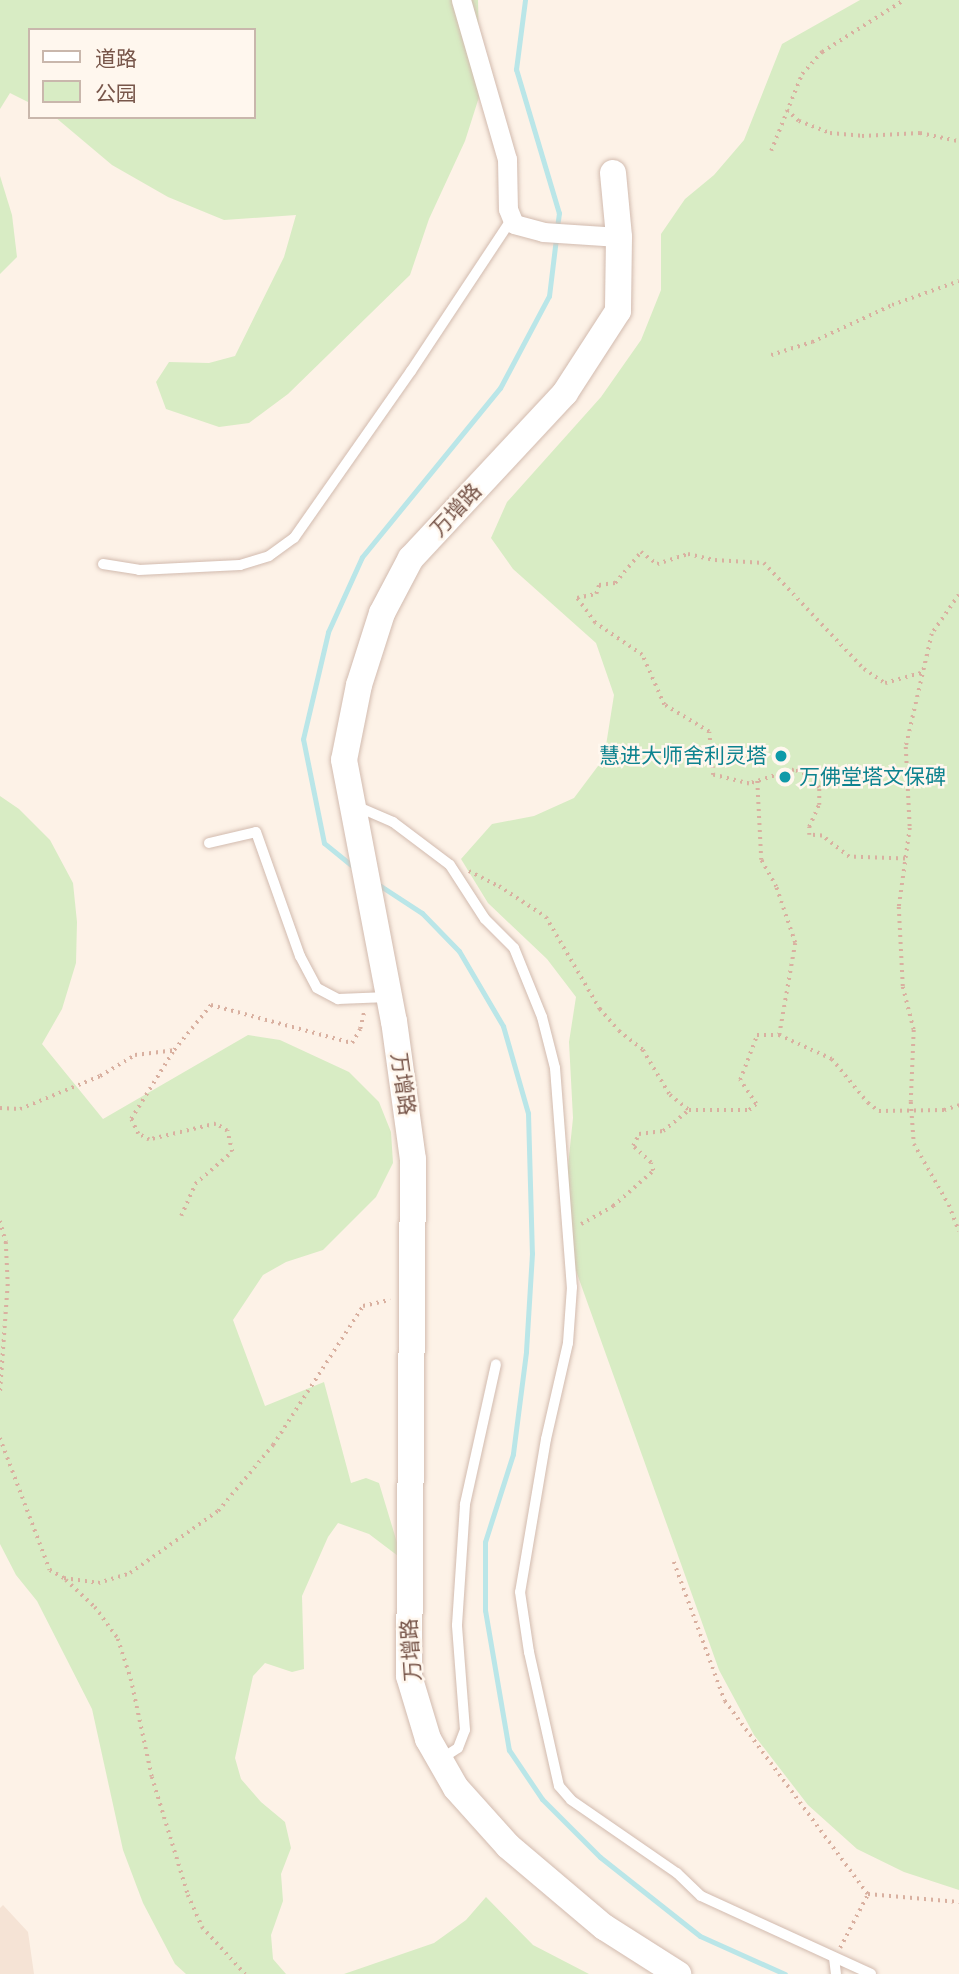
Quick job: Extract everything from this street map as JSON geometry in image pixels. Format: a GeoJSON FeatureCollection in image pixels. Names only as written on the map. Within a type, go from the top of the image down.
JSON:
{"type":"FeatureCollection","features":[{"type":"Feature","properties":{"kind":"street"},"geometry":{"type":"LineString","coordinates":[[461,0],[507,159],[511,220],[514,224],[543,232],[619,237]]}},
{"type":"Feature","properties":{"kind":"street","name":"万增路"},"geometry":{"type":"LineString","coordinates":[[613,173],[619,237],[618,311],[565,393],[411,558],[382,613],[359,685],[344,760],[369,900],[378,998],[413,1159],[409,1676],[428,1739],[456,1788],[508,1846],[604,1927],[677,1974]]}},
{"type":"Feature","properties":{"kind":"lane"},"geometry":{"type":"LineString","coordinates":[[103,564],[139,570],[240,565],[269,556],[294,538],[411,371],[511,220]]}},
{"type":"Feature","properties":{"kind":"lane"},"geometry":{"type":"LineString","coordinates":[[353,804],[393,822],[450,865],[485,919],[514,948],[542,1017],[555,1068],[572,1287],[568,1343],[541,1466],[520,1591],[529,1652],[559,1786],[571,1800],[677,1873],[701,1896],[870,1974]]}},
{"type":"Feature","properties":{"kind":"lane"},"geometry":{"type":"LineString","coordinates":[[209,843],[256,832],[300,956],[317,988],[338,999],[378,998]]}},
{"type":"Feature","properties":{"kind":"lane"},"geometry":{"type":"LineString","coordinates":[[440,1760],[458,1748],[466,1730],[457,1625],[465,1504],[496,1364]]}},
{"type":"Feature","properties":{"kind":"lane"},"geometry":{"type":"LineString","coordinates":[[834,1958],[836,1974]]}},
{"type":"Feature","properties":{"kind":"path"},"geometry":{"type":"LineString","coordinates":[[771,151],[802,75],[822,52],[904,0]]}},
{"type":"Feature","properties":{"kind":"path"},"geometry":{"type":"LineString","coordinates":[[786,110],[799,121],[830,133],[862,136],[920,133],[959,141]]}},
{"type":"Feature","properties":{"kind":"path"},"geometry":{"type":"LineString","coordinates":[[771,355],[813,342],[892,304],[959,281]]}},
{"type":"Feature","properties":{"kind":"path"},"geometry":{"type":"LineString","coordinates":[[905,859],[849,857],[822,836],[809,835],[809,827],[819,805],[820,788],[811,776],[794,770],[749,784],[713,775],[709,732],[664,705],[642,655],[595,623],[576,598],[596,594],[599,585],[615,583],[641,552],[657,564],[688,554],[715,560],[764,563],[864,669],[885,683],[924,672]]}},
{"type":"Feature","properties":{"kind":"path"},"geometry":{"type":"LineString","coordinates":[[959,595],[932,634],[905,747],[910,828],[899,906],[903,987],[914,1030],[912,1112],[915,1144],[949,1205],[959,1231]]}},
{"type":"Feature","properties":{"kind":"path"},"geometry":{"type":"LineString","coordinates":[[757,781],[761,860],[776,887],[795,943],[779,1035]]}},
{"type":"Feature","properties":{"kind":"path"},"geometry":{"type":"LineString","coordinates":[[450,865],[479,875],[546,917],[600,1009],[619,1031],[643,1050],[670,1095],[688,1110],[749,1110],[756,1104],[740,1080],[757,1035],[779,1035],[832,1059],[868,1103],[879,1111],[944,1110],[959,1105]]}},
{"type":"Feature","properties":{"kind":"path"},"geometry":{"type":"LineString","coordinates":[[181,1216],[195,1184],[232,1152],[227,1131],[216,1124],[149,1140],[138,1135],[131,1119],[174,1051],[211,1005],[352,1043],[378,998]]}},
{"type":"Feature","properties":{"kind":"path"},"geometry":{"type":"LineString","coordinates":[[0,1108],[20,1109],[100,1076],[135,1055],[174,1051]]}},
{"type":"Feature","properties":{"kind":"path"},"geometry":{"type":"LineString","coordinates":[[568,1231],[614,1206],[653,1171],[651,1163],[633,1146],[639,1134],[663,1131],[688,1110]]}},
{"type":"Feature","properties":{"kind":"path"},"geometry":{"type":"LineString","coordinates":[[0,1221],[6,1242],[8,1284],[0,1395]]}},
{"type":"Feature","properties":{"kind":"path"},"geometry":{"type":"LineString","coordinates":[[64,1578],[98,1583],[130,1573],[218,1511],[272,1445],[363,1306],[412,1295]]}},
{"type":"Feature","properties":{"kind":"path"},"geometry":{"type":"LineString","coordinates":[[0,1438],[50,1570],[64,1578],[95,1607],[118,1639],[131,1679],[152,1777],[188,1895],[202,1927],[245,1974]]}},
{"type":"Feature","properties":{"kind":"path"},"geometry":{"type":"LineString","coordinates":[[674,1562],[724,1701],[869,1894],[959,1902]]}},
{"type":"Feature","properties":{"kind":"path"},"geometry":{"type":"LineString","coordinates":[[834,1958],[869,1894]]}},
{"type":"Feature","properties":{"kind":"shaded area"},"geometry":{"type":"Polygon","coordinates":[[[3,1905],[28,1932],[34,1974],[0,1974],[0,1908],[3,1905]]]}},
{"type":"Feature","properties":{"kind":"green space"},"geometry":{"type":"Polygon","coordinates":[[[0,0],[478,0],[480,94],[465,141],[429,219],[410,275],[288,394],[249,423],[219,427],[166,409],[156,382],[169,362],[209,363],[235,356],[284,257],[296,215],[224,220],[168,197],[112,165],[57,119],[256,119],[256,28],[28,28],[28,102],[10,93],[0,109],[0,0]]]}},
{"type":"Feature","properties":{"kind":"green space"},"geometry":{"type":"Polygon","coordinates":[[[860,0],[959,0],[959,1890],[904,1872],[857,1849],[808,1805],[754,1735],[719,1670],[575,1268],[566,1186],[573,1118],[569,1042],[576,997],[547,959],[488,903],[461,859],[492,824],[534,816],[574,798],[604,758],[614,695],[596,643],[513,569],[491,538],[507,502],[601,397],[641,340],[661,290],[661,234],[685,199],[714,175],[744,140],[782,44],[860,0]]]}},
{"type":"Feature","properties":{"kind":"green space"},"geometry":{"type":"Polygon","coordinates":[[[0,176],[12,215],[17,257],[0,274],[0,176]]]}},
{"type":"Feature","properties":{"kind":"green space"},"geometry":{"type":"Polygon","coordinates":[[[0,796],[19,809],[50,840],[73,883],[77,922],[76,963],[62,1009],[42,1044],[103,1119],[248,1035],[280,1040],[349,1072],[379,1102],[391,1132],[393,1163],[376,1197],[323,1250],[286,1262],[263,1275],[233,1320],[265,1406],[324,1382],[351,1483],[366,1478],[379,1483],[402,1559],[369,1534],[338,1523],[328,1537],[302,1596],[304,1669],[292,1672],[265,1663],[253,1676],[235,1758],[241,1779],[261,1802],[285,1822],[291,1848],[281,1874],[283,1901],[271,1935],[273,1959],[286,1974],[186,1974],[175,1964],[143,1903],[123,1850],[92,1709],[37,1601],[16,1575],[0,1544],[0,796]]]}},
{"type":"Feature","properties":{"kind":"green space"},"geometry":{"type":"Polygon","coordinates":[[[486,1897],[533,1945],[589,1974],[344,1974],[434,1943],[466,1920],[486,1897]]]}},
{"type":"Feature","properties":{"kind":"waterway"},"geometry":{"type":"LineString","coordinates":[[525,0],[516,69],[559,213],[557,228]]}},
{"type":"Feature","properties":{"kind":"waterway"},"geometry":{"type":"LineString","coordinates":[[356,869],[324,843],[303,739],[328,632],[362,557],[500,388],[549,296],[556,238]]}},
{"type":"Feature","properties":{"kind":"waterway"},"geometry":{"type":"LineString","coordinates":[[376,883],[422,913],[459,951],[503,1026],[528,1113],[532,1253],[526,1352],[513,1454],[485,1542],[485,1610],[509,1750],[542,1799],[600,1857],[700,1936],[785,1974]]}},
{"type":"Feature","properties":{"kind":"place","name":"慧进大师舍利灵塔"},"geometry":{"type":"Point","coordinates":[781,756]}},
{"type":"Feature","properties":{"kind":"place","name":"万佛堂塔文保碑"},"geometry":{"type":"Point","coordinates":[785,777]}}]}
